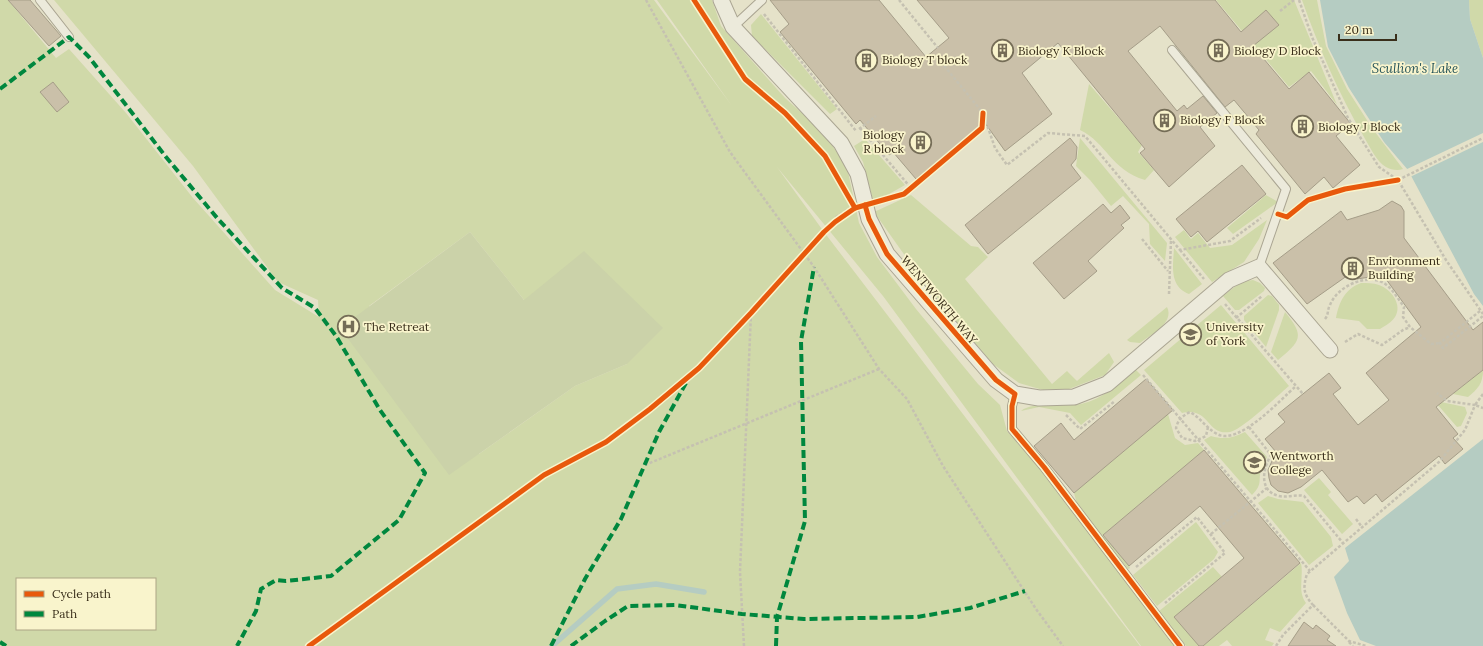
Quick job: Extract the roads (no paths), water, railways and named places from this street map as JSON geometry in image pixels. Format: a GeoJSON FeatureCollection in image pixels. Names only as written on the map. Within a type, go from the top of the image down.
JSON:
{"type":"FeatureCollection","features":[{"type":"Feature","properties":{"kind":"street","name":"WENTWORTH WAY"},"geometry":{"type":"LineString","coordinates":[[721,0],[733,26],[841,143],[858,174],[869,219],[887,254],[996,380],[1015,394],[1039,398],[1074,397],[1106,384],[1229,280],[1259,267]]}},
{"type":"Feature","properties":{"kind":"street"},"geometry":{"type":"LineString","coordinates":[[1259,267],[1330,350]]}},
{"type":"Feature","properties":{"kind":"lane"},"geometry":{"type":"LineString","coordinates":[[40,0],[69,37]]}},
{"type":"Feature","properties":{"kind":"lane"},"geometry":{"type":"LineString","coordinates":[[733,26],[759,2]]}},
{"type":"Feature","properties":{"kind":"lane"},"geometry":{"type":"LineString","coordinates":[[1172,50],[1286,189],[1259,267]]}},
{"type":"Feature","properties":{"kind":"lane"},"geometry":{"type":"LineString","coordinates":[[1015,394],[1012,406],[1012,429],[1044,468],[1180,646]]}},
{"type":"Feature","properties":{"kind":"water","name":"Scullion's Lake"},"geometry":{"type":"Polygon","coordinates":[[[1320,0],[1469,0],[1470,19],[1483,58],[1483,306],[1474,294],[1408,170],[1384,142],[1349,88],[1328,47],[1320,0]]]}},
{"type":"Feature","properties":{"kind":"water"},"geometry":{"type":"Polygon","coordinates":[[[1483,439],[1483,646],[1376,646],[1360,640],[1347,613],[1334,577],[1349,561],[1345,548],[1483,439]]]}},
{"type":"Feature","properties":{"kind":"waterway"},"geometry":{"type":"LineString","coordinates":[[552,646],[617,589],[656,584],[704,592]]}},
{"type":"Feature","properties":{"kind":"place","name":"Biology K Block"},"geometry":{"type":"Point","coordinates":[1002,51]}},
{"type":"Feature","properties":{"kind":"place","name":"Biology D Block"},"geometry":{"type":"Point","coordinates":[1219,51]}},
{"type":"Feature","properties":{"kind":"place","name":"Biology T block"},"geometry":{"type":"Point","coordinates":[866,60]}},
{"type":"Feature","properties":{"kind":"place","name":"Biology F Block"},"geometry":{"type":"Point","coordinates":[1165,120]}},
{"type":"Feature","properties":{"kind":"place","name":"Biology J Block"},"geometry":{"type":"Point","coordinates":[1302,127]}},
{"type":"Feature","properties":{"kind":"place","name":"Biology R block"},"geometry":{"type":"Point","coordinates":[920,142]}},
{"type":"Feature","properties":{"kind":"place","name":"Environment Building"},"geometry":{"type":"Point","coordinates":[1352,268]}},
{"type":"Feature","properties":{"kind":"place","name":"The Retreat"},"geometry":{"type":"Point","coordinates":[348,327]}},
{"type":"Feature","properties":{"kind":"place","name":"University of York"},"geometry":{"type":"Point","coordinates":[1190,334]}},
{"type":"Feature","properties":{"kind":"place","name":"Wentworth College"},"geometry":{"type":"Point","coordinates":[1255,463]}}]}
